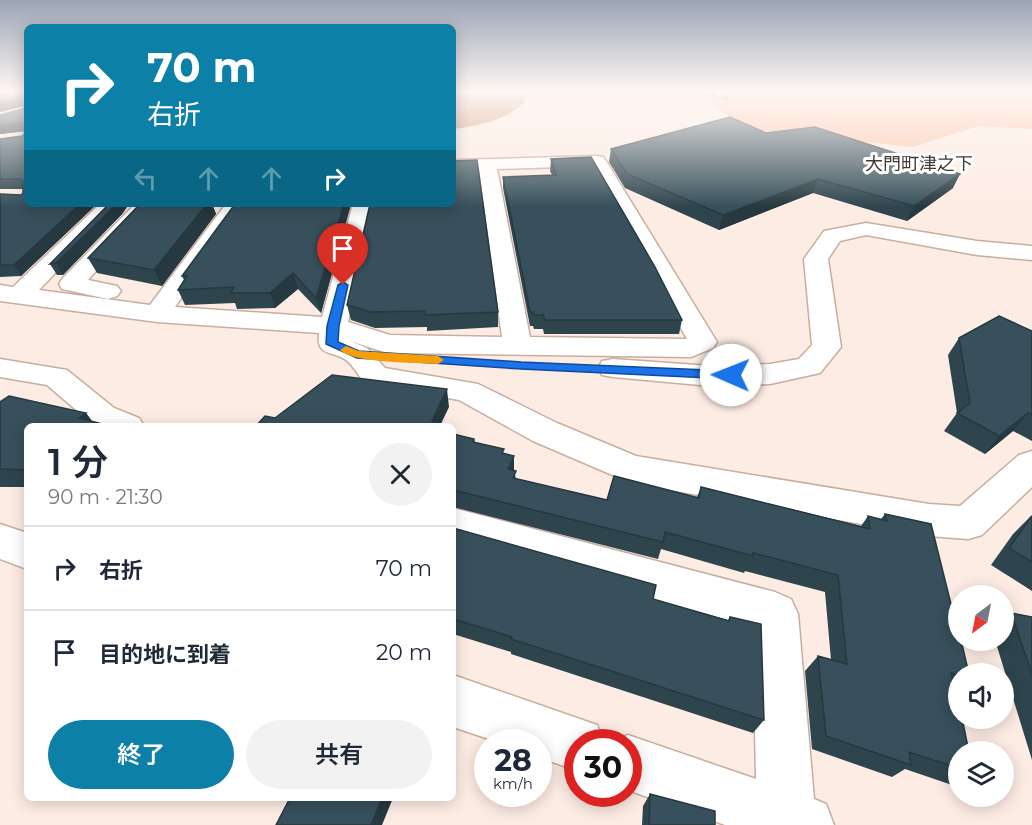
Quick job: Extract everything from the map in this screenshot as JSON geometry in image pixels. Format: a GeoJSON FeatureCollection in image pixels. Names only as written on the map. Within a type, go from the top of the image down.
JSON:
{"type":"FeatureCollection","features":[{"type":"Feature","properties":{"kind":"street"},"geometry":{"type":"LineString","coordinates":[[10,295],[333,326],[387,344],[692,348],[703,342],[597,160],[456,165]]}},
{"type":"Feature","properties":{"kind":"street"},"geometry":{"type":"LineString","coordinates":[[487,164],[518,347]]}},
{"type":"Feature","properties":{"kind":"street"},"geometry":{"type":"LineString","coordinates":[[10,295],[108,207]]}},
{"type":"Feature","properties":{"kind":"street"},"geometry":{"type":"LineString","coordinates":[[143,207],[71,284],[161,308]]}},
{"type":"Feature","properties":{"kind":"street"},"geometry":{"type":"LineString","coordinates":[[161,308],[235,207]]}},
{"type":"Feature","properties":{"kind":"street"},"geometry":{"type":"LineString","coordinates":[[362,207],[333,326],[332,344],[357,354],[521,366],[633,369],[711,376],[770,374],[809,366],[827,347],[816,259],[832,236],[866,229],[977,248],[1032,253]]}},
{"type":"Feature","properties":{"kind":"street"},"geometry":{"type":"LineString","coordinates":[[357,354],[375,376],[467,391],[545,432],[631,469],[929,520],[968,523],[1032,465]]}},
{"type":"Feature","properties":{"kind":"street"},"geometry":{"type":"LineString","coordinates":[[0,368],[56,377],[102,416],[120,423]]}},
{"type":"Feature","properties":{"kind":"street"},"geometry":{"type":"LineString","coordinates":[[456,526],[775,614],[796,822],[642,767]]}},
{"type":"Feature","properties":{"kind":"street"},"geometry":{"type":"LineString","coordinates":[[0,541],[24,549]]}},
{"type":"Feature","properties":{"kind":"street"},"geometry":{"type":"LineString","coordinates":[[456,702],[564,739]]}},
{"type":"Feature","properties":{"kind":"shaded area"},"geometry":{"type":"Polygon","coordinates":[[[756,130],[965,130],[913,147],[756,130]]]}},
{"type":"Feature","properties":{"kind":"building"},"geometry":{"type":"Polygon","coordinates":[[[680,130],[760,130],[766,133],[826,130],[960,174],[914,206],[818,179],[723,215],[627,174],[611,149],[680,130]]]}},
{"type":"Feature","properties":{"kind":"building"},"geometry":{"type":"Polygon","coordinates":[[[24,134],[24,207],[77,207],[14,265],[0,265],[0,194],[21,195],[23,181],[21,179],[0,179],[0,139],[24,134]]]}},
{"type":"Feature","properties":{"kind":"building"},"geometry":{"type":"Polygon","coordinates":[[[591,157],[655,267],[682,320],[545,320],[543,315],[534,315],[534,312],[530,312],[503,177],[556,175],[551,159],[591,157]]]}},
{"type":"Feature","properties":{"kind":"building"},"geometry":{"type":"Polygon","coordinates":[[[477,160],[498,312],[425,315],[425,311],[371,312],[347,305],[369,207],[456,207],[456,161],[477,160]]]}},
{"type":"Feature","properties":{"kind":"building"},"geometry":{"type":"Polygon","coordinates":[[[106,207],[114,207],[56,263],[50,264],[106,207]]]}},
{"type":"Feature","properties":{"kind":"building"},"geometry":{"type":"Polygon","coordinates":[[[137,207],[205,207],[154,270],[88,258],[137,207]]]}},
{"type":"Feature","properties":{"kind":"building"},"geometry":{"type":"Polygon","coordinates":[[[233,207],[343,207],[316,298],[293,273],[270,293],[231,293],[234,287],[178,290],[187,276],[182,276],[233,207]]]}},
{"type":"Feature","properties":{"kind":"building"},"geometry":{"type":"Polygon","coordinates":[[[999,316],[1032,331],[1032,415],[1028,413],[999,436],[957,413],[970,403],[959,338],[999,316]]]}},
{"type":"Feature","properties":{"kind":"building"},"geometry":{"type":"Polygon","coordinates":[[[332,375],[447,389],[432,421],[440,423],[259,423],[265,416],[275,418],[332,375]]]}},
{"type":"Feature","properties":{"kind":"building"},"geometry":{"type":"Polygon","coordinates":[[[9,396],[86,413],[79,418],[98,423],[24,423],[24,470],[0,469],[0,402],[9,396]]]}},
{"type":"Feature","properties":{"kind":"building"},"geometry":{"type":"Polygon","coordinates":[[[456,435],[474,439],[473,442],[504,449],[502,453],[514,456],[508,469],[516,471],[513,478],[607,500],[614,476],[699,498],[701,487],[870,529],[868,516],[887,521],[885,514],[931,524],[948,592],[948,651],[964,651],[966,663],[948,663],[948,729],[964,729],[967,741],[948,741],[948,765],[909,752],[911,765],[826,736],[818,656],[847,664],[838,575],[753,553],[753,556],[665,532],[663,542],[456,491],[456,435]]]}},
{"type":"Feature","properties":{"kind":"building"},"geometry":{"type":"Polygon","coordinates":[[[1032,518],[1032,562],[1009,548],[1032,518]]]}},
{"type":"Feature","properties":{"kind":"building"},"geometry":{"type":"Polygon","coordinates":[[[456,529],[656,585],[653,599],[729,621],[730,617],[761,624],[764,720],[511,639],[512,637],[456,620],[456,529]]]}},
{"type":"Feature","properties":{"kind":"building"},"geometry":{"type":"Polygon","coordinates":[[[1014,614],[1032,617],[1032,674],[1014,622],[1014,614]]]}},
{"type":"Feature","properties":{"kind":"building"},"geometry":{"type":"Polygon","coordinates":[[[650,794],[715,811],[715,825],[649,825],[650,794]]]}},
{"type":"Feature","properties":{"kind":"building"},"geometry":{"type":"Polygon","coordinates":[[[288,801],[381,801],[371,825],[276,825],[288,801]]]}},
{"type":"Feature","properties":{"kind":"slow traffic"},"geometry":{"type":"LineString","coordinates":[[346,350],[357,354],[438,360]]}},
{"type":"Feature","properties":{"kind":"district","name":"大門町津之下"},"geometry":{"type":"Point","coordinates":[919,164]}},
{"type":"Feature","properties":{"kind":"route"},"geometry":{"type":"LineString","coordinates":[[343,285],[333,326],[332,344],[357,354],[521,366],[633,369],[711,376],[731,375]]}}]}
